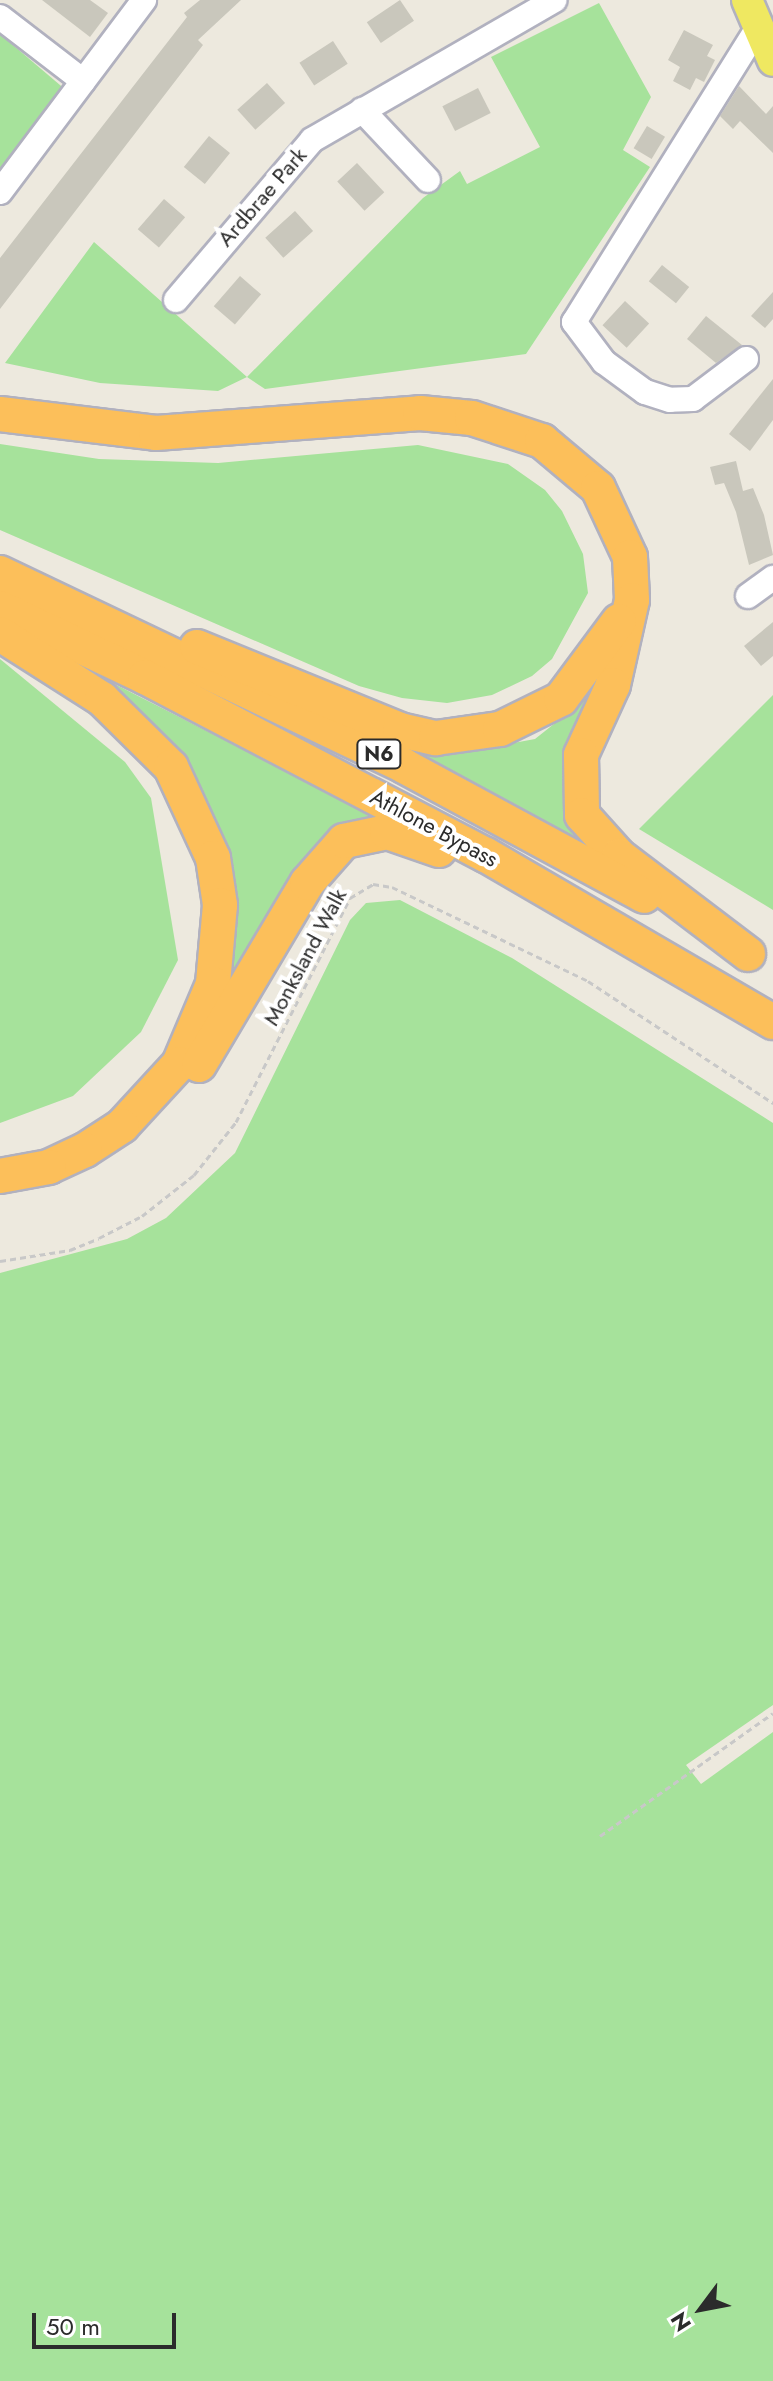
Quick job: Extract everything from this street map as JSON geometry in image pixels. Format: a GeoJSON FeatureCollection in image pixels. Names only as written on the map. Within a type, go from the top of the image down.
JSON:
{"type":"FeatureCollection","features":[{"type":"Feature","properties":{"kind":"highway"},"geometry":{"type":"LineString","coordinates":[[0,414],[156,433],[420,413],[512,428],[542,441],[598,488],[627,540],[632,600],[613,685],[581,755],[582,815],[619,856],[761,961]]}},
{"type":"Feature","properties":{"kind":"highway","name":"Athlone Bypass"},"geometry":{"type":"LineString","coordinates":[[0,573],[404,766],[761,961]]}},
{"type":"Feature","properties":{"kind":"highway"},"geometry":{"type":"LineString","coordinates":[[82,612],[230,657],[400,730],[436,738],[500,729],[561,699],[632,600]]}},
{"type":"Feature","properties":{"kind":"highway","name":"Athlone Bypass"},"geometry":{"type":"LineString","coordinates":[[0,608],[145,677],[554,895],[773,1022]]}},
{"type":"Feature","properties":{"kind":"highway"},"geometry":{"type":"LineString","coordinates":[[0,634],[102,699],[171,767],[213,858],[220,905],[213,984],[179,1064],[122,1126],[85,1150],[49,1167],[0,1176]]}},
{"type":"Feature","properties":{"kind":"highway"},"geometry":{"type":"LineString","coordinates":[[0,1197],[70,1179],[116,1156],[161,1117],[209,1051],[307,883],[344,841],[387,832],[420,840],[490,876],[554,895]]}},
{"type":"Feature","properties":{"kind":"main road"},"geometry":{"type":"LineString","coordinates":[[758,17],[773,61]]}},
{"type":"Feature","properties":{"kind":"street"},"geometry":{"type":"LineString","coordinates":[[9,0],[0,14],[83,81]]}},
{"type":"Feature","properties":{"kind":"street"},"geometry":{"type":"LineString","coordinates":[[0,192],[144,0]]}},
{"type":"Feature","properties":{"kind":"street","name":"Ardbrae Park"},"geometry":{"type":"LineString","coordinates":[[176,300],[312,140],[554,0]]}},
{"type":"Feature","properties":{"kind":"street"},"geometry":{"type":"LineString","coordinates":[[746,359],[693,399],[670,400],[645,392],[604,362],[574,322],[758,17]]}},
{"type":"Feature","properties":{"kind":"street"},"geometry":{"type":"LineString","coordinates":[[362,110],[428,180]]}},
{"type":"Feature","properties":{"kind":"street"},"geometry":{"type":"LineString","coordinates":[[748,596],[773,578]]}},
{"type":"Feature","properties":{"kind":"path","name":"Monksland Walk"},"geometry":{"type":"LineString","coordinates":[[0,1261],[70,1250],[99,1238],[142,1216],[194,1175],[236,1122],[350,898],[373,884],[392,887],[588,981],[773,1103]]}},
{"type":"Feature","properties":{"kind":"path"},"geometry":{"type":"LineString","coordinates":[[600,1836],[773,1713]]}},
{"type":"Feature","properties":{"kind":"green space"},"geometry":{"type":"Polygon","coordinates":[[[599,3],[651,97],[623,150],[650,167],[526,354],[265,389],[247,377],[423,198],[460,171],[467,184],[540,147],[491,57],[599,3]]]}},
{"type":"Feature","properties":{"kind":"green space"},"geometry":{"type":"Polygon","coordinates":[[[0,34],[67,91],[0,184],[0,34]]]}},
{"type":"Feature","properties":{"kind":"green space"},"geometry":{"type":"Polygon","coordinates":[[[94,242],[247,377],[218,391],[100,383],[5,363],[94,242]]]}},
{"type":"Feature","properties":{"kind":"green space"},"geometry":{"type":"Polygon","coordinates":[[[0,444],[99,459],[218,463],[418,445],[508,464],[545,490],[562,511],[583,554],[588,593],[552,659],[532,676],[492,695],[447,703],[402,698],[359,686],[0,530],[0,444]]]}},
{"type":"Feature","properties":{"kind":"green space"},"geometry":{"type":"Polygon","coordinates":[[[0,659],[125,762],[151,798],[178,960],[141,1032],[73,1096],[0,1123],[0,659]]]}},
{"type":"Feature","properties":{"kind":"green space"},"geometry":{"type":"Polygon","coordinates":[[[87,670],[382,820],[211,1032],[228,861],[218,828],[200,791],[87,670]]]}},
{"type":"Feature","properties":{"kind":"green space"},"geometry":{"type":"Polygon","coordinates":[[[598,689],[563,769],[564,802],[584,845],[399,747],[464,752],[535,739],[598,689]]]}},
{"type":"Feature","properties":{"kind":"green space"},"geometry":{"type":"Polygon","coordinates":[[[773,695],[773,910],[639,829],[773,695]]]}},
{"type":"Feature","properties":{"kind":"green space"},"geometry":{"type":"Polygon","coordinates":[[[400,900],[512,958],[773,1123],[773,1705],[686,1765],[701,1784],[773,1732],[773,2381],[0,2381],[0,1273],[127,1239],[166,1218],[235,1153],[350,920],[366,903],[400,900]]]}},
{"type":"Feature","properties":{"kind":"building"},"geometry":{"type":"Polygon","coordinates":[[[42,0],[90,0],[108,13],[90,37],[42,0]]]}},
{"type":"Feature","properties":{"kind":"building"},"geometry":{"type":"Polygon","coordinates":[[[200,0],[241,0],[198,40],[203,45],[0,309],[0,258],[187,17],[184,13],[200,0]]]}},
{"type":"Feature","properties":{"kind":"building"},"geometry":{"type":"Polygon","coordinates":[[[400,0],[414,21],[381,43],[367,22],[400,0]]]}},
{"type":"Feature","properties":{"kind":"building"},"geometry":{"type":"Polygon","coordinates":[[[684,30],[713,45],[707,56],[715,60],[704,82],[696,78],[690,90],[673,81],[680,67],[668,60],[684,30]]]}},
{"type":"Feature","properties":{"kind":"building"},"geometry":{"type":"Polygon","coordinates":[[[333,41],[348,64],[314,85],[299,63],[333,41]]]}},
{"type":"Feature","properties":{"kind":"building"},"geometry":{"type":"Polygon","coordinates":[[[267,83],[285,103],[255,130],[237,110],[267,83]]]}},
{"type":"Feature","properties":{"kind":"building"},"geometry":{"type":"Polygon","coordinates":[[[739,86],[766,114],[773,106],[773,153],[740,121],[733,129],[720,116],[739,86]]]}},
{"type":"Feature","properties":{"kind":"building"},"geometry":{"type":"Polygon","coordinates":[[[478,88],[491,113],[455,131],[442,106],[478,88]]]}},
{"type":"Feature","properties":{"kind":"building"},"geometry":{"type":"Polygon","coordinates":[[[647,126],[665,137],[652,159],[634,148],[647,126]]]}},
{"type":"Feature","properties":{"kind":"building"},"geometry":{"type":"Polygon","coordinates":[[[209,136],[230,153],[205,184],[184,167],[209,136]]]}},
{"type":"Feature","properties":{"kind":"building"},"geometry":{"type":"Polygon","coordinates":[[[357,163],[384,192],[365,211],[337,181],[357,163]]]}},
{"type":"Feature","properties":{"kind":"building"},"geometry":{"type":"Polygon","coordinates":[[[164,199],[185,217],[159,248],[138,229],[164,199]]]}},
{"type":"Feature","properties":{"kind":"building"},"geometry":{"type":"Polygon","coordinates":[[[295,211],[313,231],[283,258],[265,238],[295,211]]]}},
{"type":"Feature","properties":{"kind":"building"},"geometry":{"type":"Polygon","coordinates":[[[662,265],[689,287],[676,303],[649,281],[662,265]]]}},
{"type":"Feature","properties":{"kind":"building"},"geometry":{"type":"Polygon","coordinates":[[[240,276],[261,294],[235,325],[214,306],[240,276]]]}},
{"type":"Feature","properties":{"kind":"building"},"geometry":{"type":"Polygon","coordinates":[[[773,292],[773,319],[765,328],[751,316],[773,292]]]}},
{"type":"Feature","properties":{"kind":"building"},"geometry":{"type":"Polygon","coordinates":[[[625,301],[649,324],[627,348],[602,325],[625,301]]]}},
{"type":"Feature","properties":{"kind":"building"},"geometry":{"type":"Polygon","coordinates":[[[706,316],[742,345],[716,363],[687,339],[706,316]]]}},
{"type":"Feature","properties":{"kind":"building"},"geometry":{"type":"Polygon","coordinates":[[[773,379],[773,420],[750,451],[729,434],[773,379]]]}},
{"type":"Feature","properties":{"kind":"building"},"geometry":{"type":"Polygon","coordinates":[[[736,461],[743,491],[753,488],[764,515],[773,555],[749,565],[736,512],[724,483],[715,485],[710,467],[736,461]]]}},
{"type":"Feature","properties":{"kind":"building"},"geometry":{"type":"Polygon","coordinates":[[[773,622],[773,656],[761,666],[744,646],[773,622]]]}}]}
